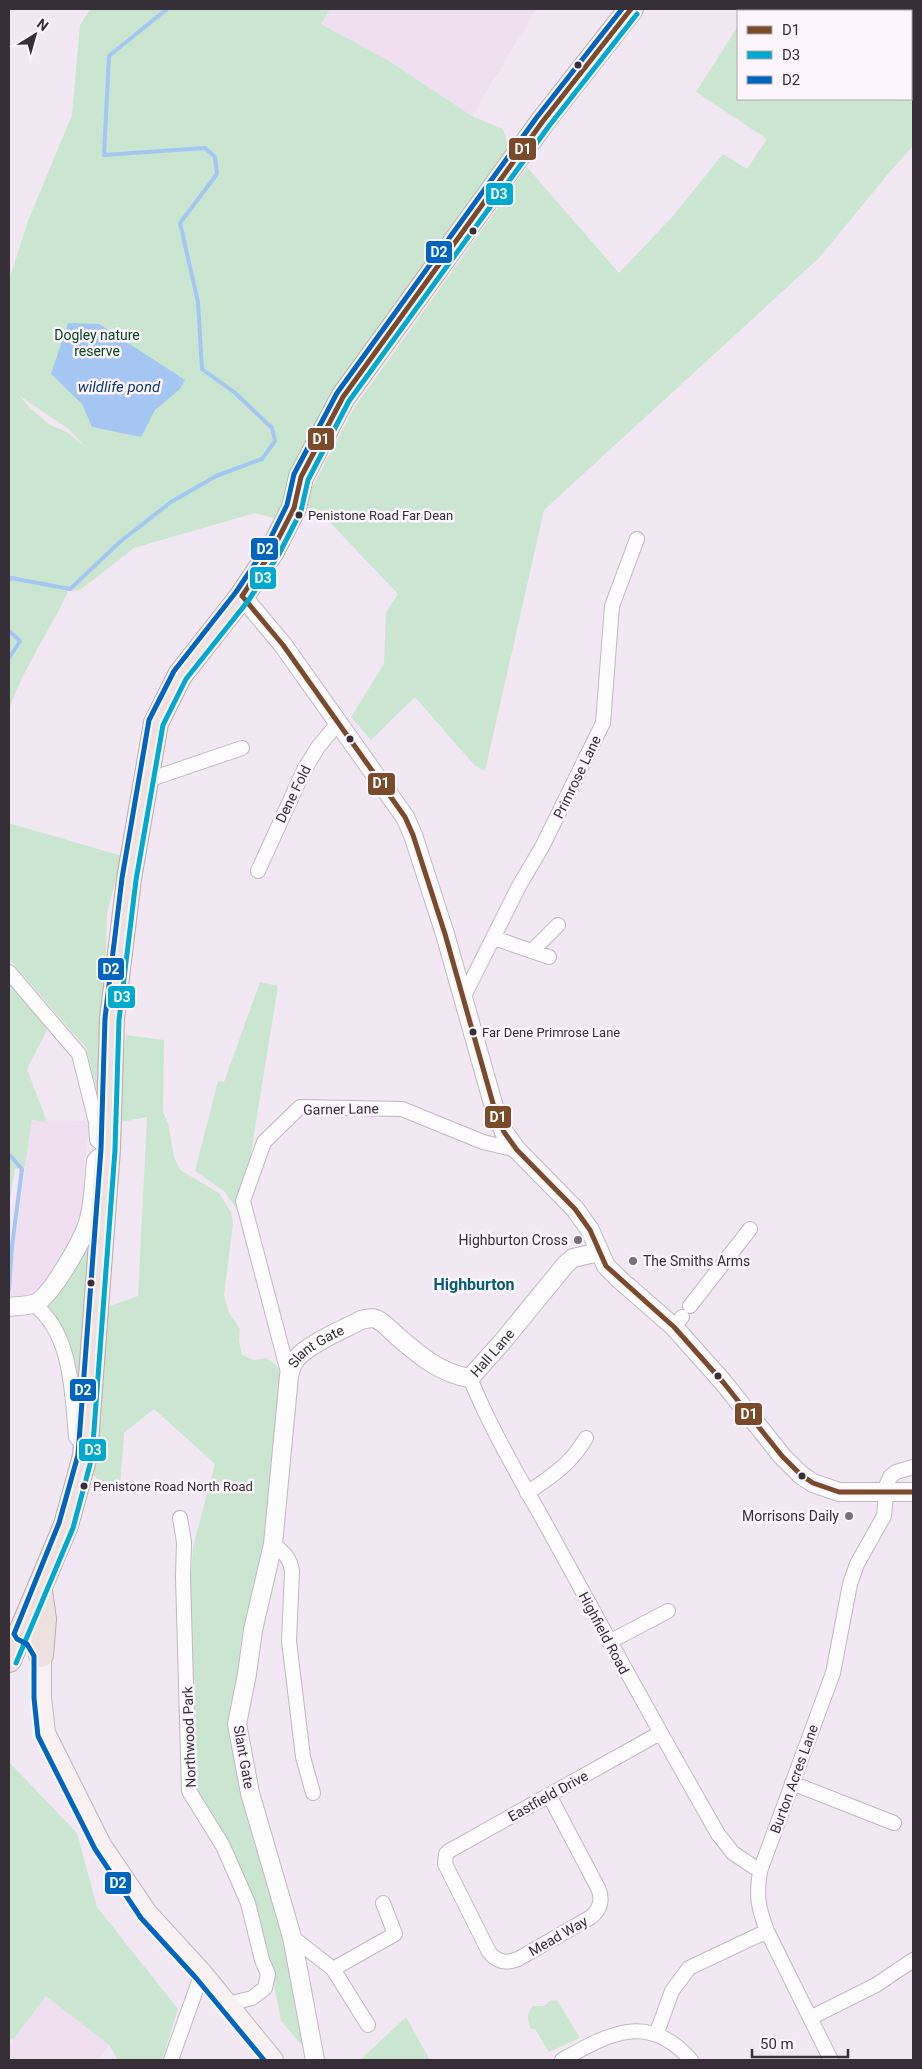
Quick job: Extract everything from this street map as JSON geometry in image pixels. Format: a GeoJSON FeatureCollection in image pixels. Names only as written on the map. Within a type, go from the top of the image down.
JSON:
{"type":"FeatureCollection","features":[{"type":"Feature","properties":{"kind":"highway"},"geometry":{"type":"LineString","coordinates":[[9,1660],[66,1525],[85,1448],[108,1149],[112,1019],[129,879],[156,723],[180,675],[242,596],[272,551],[294,508],[301,477],[343,397],[543,121],[631,9]]}},
{"type":"Feature","properties":{"kind":"highway"},"geometry":{"type":"LineString","coordinates":[[39,1590],[44,1619],[41,1655]]}},
{"type":"Feature","properties":{"kind":"main road"},"geometry":{"type":"LineString","coordinates":[[21,1633],[32,1638],[38,1646],[41,1655],[41,1697],[45,1732],[96,1837],[147,1913],[202,1972],[273,2060]]}},
{"type":"Feature","properties":{"kind":"street","name":"Primrose Lane"},"geometry":{"type":"LineString","coordinates":[[463,998],[519,886],[542,847],[603,723],[612,606],[637,540]]}},
{"type":"Feature","properties":{"kind":"street"},"geometry":{"type":"LineString","coordinates":[[242,596],[262,617],[284,645],[394,800],[413,835],[494,1107],[504,1132],[517,1150],[575,1209],[590,1230],[606,1266],[618,1279],[682,1317],[723,1382],[782,1456],[802,1475],[813,1483],[839,1492],[913,1492]]}},
{"type":"Feature","properties":{"kind":"street","name":"Dene Fold"},"geometry":{"type":"LineString","coordinates":[[258,871],[304,770],[318,747],[338,723]]}},
{"type":"Feature","properties":{"kind":"street"},"geometry":{"type":"LineString","coordinates":[[145,781],[242,748]]}},
{"type":"Feature","properties":{"kind":"street"},"geometry":{"type":"LineString","coordinates":[[532,951],[558,924]]}},
{"type":"Feature","properties":{"kind":"street"},"geometry":{"type":"LineString","coordinates":[[494,938],[549,957]]}},
{"type":"Feature","properties":{"kind":"street"},"geometry":{"type":"LineString","coordinates":[[9,972],[78,1054],[96,1122],[97,1140],[108,1149],[96,1161],[90,1217],[86,1230],[49,1291],[40,1300],[21,1305]]}},
{"type":"Feature","properties":{"kind":"street","name":"Garner Lane"},"geometry":{"type":"LineString","coordinates":[[288,1376],[243,1201],[264,1142],[300,1107],[402,1109],[483,1142],[517,1150]]}},
{"type":"Feature","properties":{"kind":"street"},"geometry":{"type":"LineString","coordinates":[[682,1317],[750,1229]]}},
{"type":"Feature","properties":{"kind":"street","name":"Hall Lane"},"geometry":{"type":"LineString","coordinates":[[370,1318],[378,1320],[411,1348],[440,1369],[449,1374],[470,1378],[566,1264],[573,1258],[599,1252]]}},
{"type":"Feature","properties":{"kind":"street"},"geometry":{"type":"LineString","coordinates":[[21,1305],[47,1317],[59,1340],[69,1364],[76,1437],[85,1448]]}},
{"type":"Feature","properties":{"kind":"street","name":"Slant Gate"},"geometry":{"type":"LineString","coordinates":[[315,2060],[292,1937],[250,1793],[236,1724],[247,1674],[253,1630],[273,1544],[288,1376],[292,1365],[302,1353],[361,1320],[370,1318]]}},
{"type":"Feature","properties":{"kind":"street","name":"Highfield Road"},"geometry":{"type":"LineString","coordinates":[[470,1378],[479,1400],[527,1493],[660,1733],[725,1845],[733,1853],[760,1871]]}},
{"type":"Feature","properties":{"kind":"street"},"geometry":{"type":"LineString","coordinates":[[527,1493],[562,1469],[577,1453],[586,1438]]}},
{"type":"Feature","properties":{"kind":"street"},"geometry":{"type":"LineString","coordinates":[[887,1491],[890,1477],[896,1472],[913,1467]]}},
{"type":"Feature","properties":{"kind":"street","name":"Burton Acres Lane"},"geometry":{"type":"LineString","coordinates":[[831,2060],[767,1931],[757,1901],[760,1871],[833,1673],[850,1584],[857,1564],[884,1516],[887,1491]]}},
{"type":"Feature","properties":{"kind":"street","name":"Northwood Park"},"geometry":{"type":"LineString","coordinates":[[180,1518],[184,1542],[183,1577],[189,1791],[227,1854],[248,1903],[262,1960],[268,1974],[265,1988],[252,1998],[228,2004]]}},
{"type":"Feature","properties":{"kind":"street"},"geometry":{"type":"LineString","coordinates":[[273,1544],[286,1554],[291,1561],[289,1641],[303,1757],[313,1793]]}},
{"type":"Feature","properties":{"kind":"street"},"geometry":{"type":"LineString","coordinates":[[609,1642],[668,1611]]}},
{"type":"Feature","properties":{"kind":"street","name":"Eastfield Drive"},"geometry":{"type":"LineString","coordinates":[[445,1864],[444,1858],[449,1850],[660,1733]]}},
{"type":"Feature","properties":{"kind":"street"},"geometry":{"type":"LineString","coordinates":[[792,1784],[894,1823]]}},
{"type":"Feature","properties":{"kind":"street","name":"Mead Way"},"geometry":{"type":"LineString","coordinates":[[445,1864],[489,1952],[499,1960],[512,1962],[591,1917],[600,1907],[601,1894],[548,1795]]}},
{"type":"Feature","properties":{"kind":"street"},"geometry":{"type":"LineString","coordinates":[[333,1969],[395,1934],[383,1903]]}},
{"type":"Feature","properties":{"kind":"street"},"geometry":{"type":"LineString","coordinates":[[656,2035],[672,1991],[689,1968],[767,1931]]}},
{"type":"Feature","properties":{"kind":"street"},"geometry":{"type":"LineString","coordinates":[[292,1937],[333,1969],[368,2025]]}},
{"type":"Feature","properties":{"kind":"street"},"geometry":{"type":"LineString","coordinates":[[810,2018],[862,1993],[913,1960]]}},
{"type":"Feature","properties":{"kind":"street"},"geometry":{"type":"LineString","coordinates":[[171,2060],[202,1972]]}},
{"type":"Feature","properties":{"kind":"street"},"geometry":{"type":"LineString","coordinates":[[562,2060],[596,2040],[615,2033],[636,2031],[656,2035],[676,2045],[691,2060]]}},
{"type":"Feature","properties":{"kind":"shaded area"},"geometry":{"type":"Polygon","coordinates":[[[330,9],[536,9],[472,116],[421,82],[320,24],[330,9]]]}},
{"type":"Feature","properties":{"kind":"shaded area"},"geometry":{"type":"Polygon","coordinates":[[[32,1120],[90,1121],[83,1176],[84,1221],[45,1287],[9,1302],[9,1285],[32,1120]]]}},
{"type":"Feature","properties":{"kind":"shaded area"},"geometry":{"type":"Polygon","coordinates":[[[46,1996],[109,2045],[99,2060],[12,2060],[9,2058],[9,2046],[46,1996]]]}},
{"type":"Feature","properties":{"kind":"green space","name":"Dogley nature reserve"},"geometry":{"type":"Polygon","coordinates":[[[90,9],[330,9],[321,24],[389,61],[472,116],[503,129],[511,154],[334,392],[281,520],[255,513],[134,548],[80,590],[68,591],[29,664],[9,710],[9,280],[28,221],[72,115],[80,25],[90,9]],[[20,396],[30,408],[50,425],[67,432],[84,446],[70,430],[20,396]]]}},
{"type":"Feature","properties":{"kind":"green space"},"geometry":{"type":"Polygon","coordinates":[[[817,9],[820,10],[748,10],[817,9]]]}},
{"type":"Feature","properties":{"kind":"green space"},"geometry":{"type":"Polygon","coordinates":[[[913,9],[913,146],[819,258],[544,510],[485,771],[474,765],[415,697],[371,740],[351,717],[384,664],[386,612],[398,594],[320,512],[297,516],[354,408],[527,167],[619,273],[673,216],[723,154],[747,169],[767,139],[696,92],[737,28],[737,100],[912,100],[912,10],[870,10],[913,9]]]}},
{"type":"Feature","properties":{"kind":"green space"},"geometry":{"type":"Polygon","coordinates":[[[9,823],[122,856],[107,913],[101,1106],[86,1048],[9,959],[9,823]]]}},
{"type":"Feature","properties":{"kind":"green space"},"geometry":{"type":"Polygon","coordinates":[[[260,982],[278,986],[241,1215],[224,1191],[195,1171],[218,1081],[224,1082],[260,982]]]}},
{"type":"Feature","properties":{"kind":"green space"},"geometry":{"type":"Polygon","coordinates":[[[9,984],[48,1028],[27,1069],[47,1122],[32,1120],[25,1167],[15,1169],[9,1205],[9,984]]]}},
{"type":"Feature","properties":{"kind":"green space"},"geometry":{"type":"Polygon","coordinates":[[[126,1035],[164,1040],[163,1112],[168,1123],[174,1157],[180,1170],[219,1193],[231,1212],[233,1224],[224,1295],[229,1313],[240,1329],[239,1341],[242,1355],[254,1360],[266,1358],[276,1365],[281,1375],[266,1540],[253,1602],[241,1641],[237,1681],[276,1909],[307,2051],[281,2021],[270,1964],[195,1792],[191,1705],[191,1577],[193,1547],[215,1464],[154,1409],[124,1433],[120,1487],[108,1491],[89,1470],[104,1308],[138,1296],[147,1117],[116,1123],[126,1035]]]}},
{"type":"Feature","properties":{"kind":"green space"},"geometry":{"type":"Polygon","coordinates":[[[93,1232],[81,1406],[74,1358],[61,1327],[47,1304],[93,1232]]]}},
{"type":"Feature","properties":{"kind":"green space"},"geometry":{"type":"Polygon","coordinates":[[[9,1762],[77,1833],[97,1907],[178,2009],[162,2060],[118,2060],[109,2045],[46,1996],[13,2040],[9,2038],[9,1762]]]}},
{"type":"Feature","properties":{"kind":"green space"},"geometry":{"type":"Polygon","coordinates":[[[557,2000],[580,2038],[549,2052],[535,2029],[531,2029],[528,2014],[533,2006],[544,2006],[550,2001],[557,2000]]]}},
{"type":"Feature","properties":{"kind":"green space"},"geometry":{"type":"Polygon","coordinates":[[[406,2017],[430,2060],[360,2060],[406,2017]]]}},
{"type":"Feature","properties":{"kind":"water","name":"wildlife pond"},"geometry":{"type":"Polygon","coordinates":[[[68,323],[99,324],[185,380],[180,389],[155,410],[141,437],[92,427],[82,404],[51,374],[68,323]]]}},
{"type":"Feature","properties":{"kind":"waterway"},"geometry":{"type":"LineString","coordinates":[[9,580],[11,578],[70,589],[121,541],[171,502],[216,476],[262,459],[275,441],[272,428],[234,392],[202,369],[198,302],[180,223],[217,174],[215,157],[205,148],[104,155],[109,56],[167,9]]}},
{"type":"Feature","properties":{"kind":"waterway"},"geometry":{"type":"LineString","coordinates":[[9,631],[20,641],[9,658]]}},
{"type":"Feature","properties":{"kind":"waterway"},"geometry":{"type":"LineString","coordinates":[[9,1154],[22,1169],[12,1246],[9,1289]]}},
{"type":"Feature","properties":{"kind":"transit line","name":"D2"},"geometry":{"type":"LineString","coordinates":[[264,2060],[196,1978],[141,1918],[95,1849],[38,1736],[34,1698],[34,1656],[27,1644],[17,1639],[14,1634],[59,1523],[78,1455],[101,1149],[105,1018],[122,878],[149,720],[174,671],[236,592],[266,547],[287,505],[294,474],[337,393],[537,117],[622,9]]}},
{"type":"Feature","properties":{"kind":"transit line","name":"D1"},"geometry":{"type":"LineString","coordinates":[[242,596],[272,551],[294,508],[301,477],[343,397],[543,121],[631,9]]}},
{"type":"Feature","properties":{"kind":"transit line","name":"D3"},"geometry":{"type":"LineString","coordinates":[[16,1663],[73,1528],[92,1457],[115,1150],[119,1020],[136,880],[163,725],[186,679],[248,601],[279,554],[301,511],[308,480],[349,401],[549,126],[637,14]]}},
{"type":"Feature","properties":{"kind":"transit line","name":"D1"},"geometry":{"type":"LineString","coordinates":[[242,596],[283,645],[405,817],[413,835],[445,934],[494,1107],[504,1132],[517,1150],[575,1209],[590,1230],[606,1266],[674,1327],[723,1382],[782,1456],[801,1475],[813,1483],[839,1492],[913,1492]]}},
{"type":"Feature","properties":{"kind":"place","name":"Penistone Road Far Dean"},"geometry":{"type":"Point","coordinates":[299,515]}},
{"type":"Feature","properties":{"kind":"place","name":"Far Dene Primrose Lane"},"geometry":{"type":"Point","coordinates":[473,1032]}},
{"type":"Feature","properties":{"kind":"place","name":"Highburton Cross"},"geometry":{"type":"Point","coordinates":[578,1240]}},
{"type":"Feature","properties":{"kind":"place","name":"The Smiths Arms"},"geometry":{"type":"Point","coordinates":[633,1261]}},
{"type":"Feature","properties":{"kind":"place","name":"Penistone Road North Road"},"geometry":{"type":"Point","coordinates":[84,1486]}},
{"type":"Feature","properties":{"kind":"place","name":"Morrisons Daily"},"geometry":{"type":"Point","coordinates":[849,1516]}},
{"type":"Feature","properties":{"kind":"district","name":"Highburton"},"geometry":{"type":"Point","coordinates":[474,1284]}}]}
